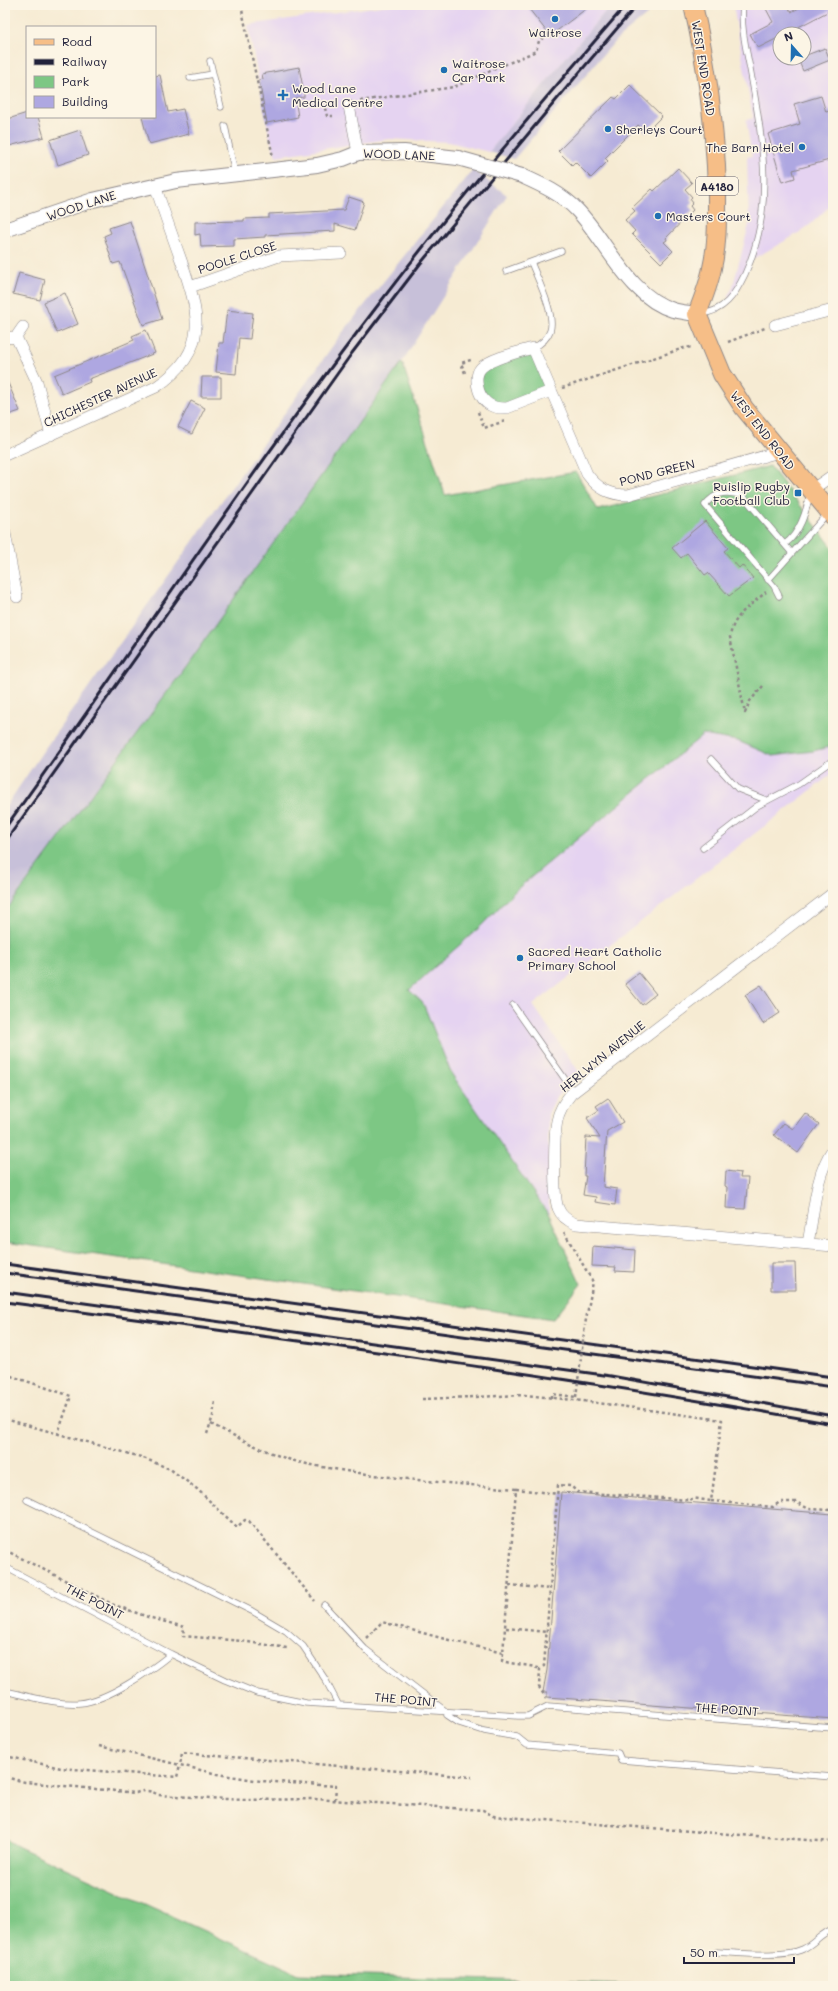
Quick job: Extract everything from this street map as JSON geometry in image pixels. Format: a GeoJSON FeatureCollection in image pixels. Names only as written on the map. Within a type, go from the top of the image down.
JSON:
{"type":"FeatureCollection","features":[{"type":"Feature","properties":{"kind":"main road","name":"WEST END ROAD"},"geometry":{"type":"LineString","coordinates":[[693,5],[699,30],[711,108],[717,221],[713,267],[697,314],[714,358],[732,391],[810,491],[831,514]]}},
{"type":"Feature","properties":{"kind":"street"},"geometry":{"type":"LineString","coordinates":[[354,106],[358,153]]}},
{"type":"Feature","properties":{"kind":"street","name":"WOOD LANE"},"geometry":{"type":"LineString","coordinates":[[5,230],[93,200],[155,185],[317,165],[358,153],[404,152],[458,158],[522,176],[542,184],[576,209],[595,231],[633,283],[644,294],[673,310],[697,314]]}},
{"type":"Feature","properties":{"kind":"street","name":"CHICHESTER AVENUE"},"geometry":{"type":"LineString","coordinates":[[5,455],[141,395],[171,376],[188,355],[194,337],[196,311],[190,287],[155,185]]}},
{"type":"Feature","properties":{"kind":"street","name":"POOLE CLOSE"},"geometry":{"type":"LineString","coordinates":[[190,287],[278,256],[342,253]]}},
{"type":"Feature","properties":{"kind":"street"},"geometry":{"type":"LineString","coordinates":[[775,325],[833,310]]}},
{"type":"Feature","properties":{"kind":"street"},"geometry":{"type":"LineString","coordinates":[[23,326],[11,338],[37,382],[51,435]]}},
{"type":"Feature","properties":{"kind":"street"},"geometry":{"type":"LineString","coordinates":[[533,348],[492,361],[480,369],[476,381],[483,399],[493,406],[506,408],[551,391]]}},
{"type":"Feature","properties":{"kind":"street","name":"POND GREEN"},"geometry":{"type":"LineString","coordinates":[[533,348],[587,474],[594,483],[605,491],[616,495],[628,495],[779,452]]}},
{"type":"Feature","properties":{"kind":"street"},"geometry":{"type":"LineString","coordinates":[[810,491],[833,475]]}},
{"type":"Feature","properties":{"kind":"street"},"geometry":{"type":"LineString","coordinates":[[5,533],[17,597]]}},
{"type":"Feature","properties":{"kind":"street","name":"HERLWYN AVENUE"},"geometry":{"type":"LineString","coordinates":[[566,1220],[558,1209],[554,1184],[556,1122],[562,1106],[574,1092],[833,893]]}},
{"type":"Feature","properties":{"kind":"street"},"geometry":{"type":"LineString","coordinates":[[808,1243],[821,1175],[826,1158],[833,1149]]}},
{"type":"Feature","properties":{"kind":"street"},"geometry":{"type":"LineString","coordinates":[[566,1220],[576,1224],[833,1246]]}},
{"type":"Feature","properties":{"kind":"lane"},"geometry":{"type":"LineString","coordinates":[[697,314],[716,310],[723,306],[734,294],[751,260],[761,226],[765,181],[762,136],[744,35],[743,5]]}},
{"type":"Feature","properties":{"kind":"lane"},"geometry":{"type":"LineString","coordinates":[[210,61],[221,107]]}},
{"type":"Feature","properties":{"kind":"lane"},"geometry":{"type":"LineString","coordinates":[[190,78],[213,74]]}},
{"type":"Feature","properties":{"kind":"lane"},"geometry":{"type":"LineString","coordinates":[[225,126],[235,175]]}},
{"type":"Feature","properties":{"kind":"lane"},"geometry":{"type":"LineString","coordinates":[[506,271],[561,251]]}},
{"type":"Feature","properties":{"kind":"lane"},"geometry":{"type":"LineString","coordinates":[[531,262],[550,316],[552,326],[546,338],[533,348]]}},
{"type":"Feature","properties":{"kind":"lane"},"geometry":{"type":"LineString","coordinates":[[785,544],[794,538],[807,509],[810,491]]}},
{"type":"Feature","properties":{"kind":"lane"},"geometry":{"type":"LineString","coordinates":[[779,596],[774,586],[705,505],[711,497],[720,494],[732,493],[743,496],[791,552]]}},
{"type":"Feature","properties":{"kind":"lane"},"geometry":{"type":"LineString","coordinates":[[768,580],[791,552],[831,514]]}},
{"type":"Feature","properties":{"kind":"lane"},"geometry":{"type":"LineString","coordinates":[[711,759],[738,789],[766,800]]}},
{"type":"Feature","properties":{"kind":"lane"},"geometry":{"type":"LineString","coordinates":[[703,848],[766,800],[799,784],[833,760]]}},
{"type":"Feature","properties":{"kind":"lane"},"geometry":{"type":"LineString","coordinates":[[513,1005],[574,1092]]}},
{"type":"Feature","properties":{"kind":"lane"},"geometry":{"type":"LineString","coordinates":[[27,1500],[252,1611],[286,1631],[309,1653],[338,1704]]}},
{"type":"Feature","properties":{"kind":"lane","name":"THE POINT"},"geometry":{"type":"LineString","coordinates":[[5,1568],[170,1654],[225,1680],[257,1693],[306,1703],[338,1704],[448,1713],[528,1716],[548,1706],[833,1728]]}},
{"type":"Feature","properties":{"kind":"lane"},"geometry":{"type":"LineString","coordinates":[[324,1605],[360,1644],[448,1713],[447,1715],[458,1723],[484,1731],[517,1737],[527,1745],[618,1753],[621,1760],[833,1777]]}},
{"type":"Feature","properties":{"kind":"lane"},"geometry":{"type":"LineString","coordinates":[[5,1691],[61,1702],[81,1703],[96,1699],[124,1686],[152,1670],[170,1654]]}},
{"type":"Feature","properties":{"kind":"lane"},"geometry":{"type":"LineString","coordinates":[[717,1952],[768,1955],[802,1950],[825,1932],[833,1929]]}},
{"type":"Feature","properties":{"kind":"path"},"geometry":{"type":"LineString","coordinates":[[241,5],[276,170]]}},
{"type":"Feature","properties":{"kind":"path"},"geometry":{"type":"LineString","coordinates":[[354,106],[358,101],[454,87],[536,51],[539,41],[548,34]]}},
{"type":"Feature","properties":{"kind":"path"},"geometry":{"type":"LineString","coordinates":[[325,108],[327,116],[333,116]]}},
{"type":"Feature","properties":{"kind":"path"},"geometry":{"type":"LineString","coordinates":[[728,342],[775,325]]}},
{"type":"Feature","properties":{"kind":"path"},"geometry":{"type":"LineString","coordinates":[[551,391],[684,348],[693,348]]}},
{"type":"Feature","properties":{"kind":"path"},"geometry":{"type":"LineString","coordinates":[[762,686],[750,701],[745,712],[730,638],[731,626],[735,619],[774,586]]}},
{"type":"Feature","properties":{"kind":"path"},"geometry":{"type":"LineString","coordinates":[[552,1398],[552,1394],[576,1397],[588,1302],[593,1282],[563,1232],[566,1220]]}},
{"type":"Feature","properties":{"kind":"path"},"geometry":{"type":"LineString","coordinates":[[5,1374],[71,1396],[58,1433]]}},
{"type":"Feature","properties":{"kind":"path"},"geometry":{"type":"LineString","coordinates":[[422,1399],[525,1395],[722,1420],[711,1502]]}},
{"type":"Feature","properties":{"kind":"path"},"geometry":{"type":"LineString","coordinates":[[207,1434],[211,1424],[215,1401]]}},
{"type":"Feature","properties":{"kind":"path"},"geometry":{"type":"LineString","coordinates":[[5,1419],[141,1457],[170,1469],[197,1488],[238,1527],[245,1520],[249,1521],[318,1605],[324,1605]]}},
{"type":"Feature","properties":{"kind":"path"},"geometry":{"type":"LineString","coordinates":[[211,1424],[282,1456],[312,1465],[376,1476],[558,1494]]}},
{"type":"Feature","properties":{"kind":"path"},"geometry":{"type":"LineString","coordinates":[[545,1708],[546,1699],[539,1687],[540,1670],[544,1666],[558,1485],[571,1486],[577,1492],[690,1500],[693,1498],[711,1502],[773,1507],[780,1502],[796,1502],[809,1509],[833,1510]]}},
{"type":"Feature","properties":{"kind":"path"},"geometry":{"type":"LineString","coordinates":[[516,1489],[506,1628],[502,1661],[511,1664],[531,1665],[540,1670]]}},
{"type":"Feature","properties":{"kind":"path"},"geometry":{"type":"LineString","coordinates":[[5,1550],[114,1605],[148,1617],[184,1627],[183,1636],[241,1640],[287,1648],[293,1637]]}},
{"type":"Feature","properties":{"kind":"path"},"geometry":{"type":"LineString","coordinates":[[509,1585],[550,1589]]}},
{"type":"Feature","properties":{"kind":"path"},"geometry":{"type":"LineString","coordinates":[[360,1644],[382,1622],[503,1653]]}},
{"type":"Feature","properties":{"kind":"path"},"geometry":{"type":"LineString","coordinates":[[506,1628],[547,1632]]}},
{"type":"Feature","properties":{"kind":"path"},"geometry":{"type":"LineString","coordinates":[[99,1746],[217,1774],[261,1781],[336,1786],[335,1800]]}},
{"type":"Feature","properties":{"kind":"path"},"geometry":{"type":"LineString","coordinates":[[5,1756],[61,1768],[177,1777],[182,1752],[472,1777]]}},
{"type":"Feature","properties":{"kind":"path"},"geometry":{"type":"LineString","coordinates":[[5,1777],[25,1782],[72,1788],[136,1793],[141,1791],[154,1792],[158,1795],[243,1800],[335,1800],[483,1810],[493,1816],[833,1842]]}},
{"type":"Feature","properties":{"kind":"shaded area","name":"Waitrose Car Park"},"geometry":{"type":"Polygon","coordinates":[[[387,5],[611,5],[489,152],[449,142],[389,139],[276,156],[270,138],[248,25],[387,5]]]}},
{"type":"Feature","properties":{"kind":"shaded area"},"geometry":{"type":"Polygon","coordinates":[[[611,5],[659,5],[616,40],[514,159],[489,152],[568,55],[611,5]]]}},
{"type":"Feature","properties":{"kind":"shaded area"},"geometry":{"type":"Polygon","coordinates":[[[733,5],[833,5],[833,172],[831,173],[833,197],[831,198],[833,203],[811,224],[797,234],[751,260],[731,299],[727,296],[732,289],[749,225],[747,157],[752,156],[746,120],[753,118],[733,5]]]}},
{"type":"Feature","properties":{"kind":"shaded area"},"geometry":{"type":"Polygon","coordinates":[[[473,170],[507,195],[402,362],[179,676],[5,912],[5,808],[43,751],[339,337],[473,170]]]}},
{"type":"Feature","properties":{"kind":"shaded area","name":"Sacred Heart Catholic Primary School"},"geometry":{"type":"Polygon","coordinates":[[[703,735],[738,741],[773,756],[813,751],[833,746],[833,773],[533,1005],[581,1075],[557,1096],[548,1114],[549,1215],[451,1073],[423,1003],[409,990],[481,926],[517,889],[703,735]]]}},
{"type":"Feature","properties":{"kind":"green space"},"geometry":{"type":"Polygon","coordinates":[[[533,348],[551,391],[507,408],[487,403],[477,375],[480,369],[533,348]]]}},
{"type":"Feature","properties":{"kind":"green space"},"geometry":{"type":"Polygon","coordinates":[[[402,362],[445,495],[576,472],[598,510],[770,466],[833,548],[833,746],[813,751],[773,756],[738,741],[703,735],[517,889],[481,926],[409,990],[423,1003],[451,1073],[549,1215],[581,1284],[553,1319],[5,1242],[5,912],[179,676],[402,362]]]}},
{"type":"Feature","properties":{"kind":"green space"},"geometry":{"type":"Polygon","coordinates":[[[5,1839],[19,1847],[299,1974],[693,1986],[5,1986],[5,1839]]]}},
{"type":"Feature","properties":{"kind":"building","name":"Waitrose"},"geometry":{"type":"Polygon","coordinates":[[[526,5],[591,5],[550,36],[526,5]]]}},
{"type":"Feature","properties":{"kind":"building"},"geometry":{"type":"Polygon","coordinates":[[[764,5],[787,5],[791,12],[805,5],[833,5],[833,9],[800,26],[772,26],[772,41],[758,48],[750,34],[773,22],[764,5]]]}},
{"type":"Feature","properties":{"kind":"building"},"geometry":{"type":"Polygon","coordinates":[[[825,48],[830,60],[803,71],[801,66],[812,66],[812,53],[825,48]]]}},
{"type":"Feature","properties":{"kind":"building","name":"Wood Lane Medical Centre"},"geometry":{"type":"Polygon","coordinates":[[[299,67],[304,97],[295,98],[298,117],[267,123],[259,80],[263,79],[262,74],[299,67]]]}},
{"type":"Feature","properties":{"kind":"building"},"geometry":{"type":"Polygon","coordinates":[[[160,75],[168,112],[183,109],[189,134],[149,144],[142,118],[156,118],[156,76],[160,75]]]}},
{"type":"Feature","properties":{"kind":"building","name":"Sherleys Court"},"geometry":{"type":"Polygon","coordinates":[[[630,85],[662,116],[646,132],[638,125],[605,158],[608,161],[591,178],[575,162],[572,165],[558,151],[613,97],[616,99],[630,85]]]}},
{"type":"Feature","properties":{"kind":"building","name":"The Barn Hotel"},"geometry":{"type":"Polygon","coordinates":[[[821,96],[826,112],[833,110],[833,159],[793,170],[795,178],[782,182],[768,134],[800,124],[794,104],[821,96]]]}},
{"type":"Feature","properties":{"kind":"building"},"geometry":{"type":"Polygon","coordinates":[[[26,113],[26,118],[38,118],[44,137],[5,147],[5,120],[26,113]]]}},
{"type":"Feature","properties":{"kind":"building"},"geometry":{"type":"Polygon","coordinates":[[[80,130],[88,155],[58,165],[50,140],[80,130]]]}},
{"type":"Feature","properties":{"kind":"building","name":"Masters Court"},"geometry":{"type":"Polygon","coordinates":[[[678,168],[692,183],[685,189],[692,197],[690,199],[693,203],[690,206],[693,210],[666,238],[667,240],[664,242],[673,251],[661,263],[632,234],[635,231],[625,220],[635,211],[632,208],[652,189],[654,191],[678,168]]]}},
{"type":"Feature","properties":{"kind":"building"},"geometry":{"type":"Polygon","coordinates":[[[349,197],[364,202],[355,230],[335,224],[335,231],[265,235],[265,237],[234,239],[234,246],[201,247],[200,234],[195,235],[195,222],[244,221],[244,219],[269,218],[269,214],[344,210],[349,197]]]}},
{"type":"Feature","properties":{"kind":"building"},"geometry":{"type":"Polygon","coordinates":[[[130,221],[162,319],[143,325],[120,262],[113,264],[104,236],[111,233],[109,228],[130,221]]]}},
{"type":"Feature","properties":{"kind":"building"},"geometry":{"type":"Polygon","coordinates":[[[19,273],[45,280],[40,300],[13,294],[19,273]]]}},
{"type":"Feature","properties":{"kind":"building"},"geometry":{"type":"Polygon","coordinates":[[[65,293],[78,324],[57,333],[44,302],[65,293]]]}},
{"type":"Feature","properties":{"kind":"building"},"geometry":{"type":"Polygon","coordinates":[[[227,310],[253,313],[250,339],[239,338],[236,374],[216,372],[219,343],[223,343],[227,310]]]}},
{"type":"Feature","properties":{"kind":"building"},"geometry":{"type":"Polygon","coordinates":[[[146,330],[155,353],[89,379],[90,382],[62,394],[54,375],[114,350],[113,349],[134,340],[132,336],[146,330]]]}},
{"type":"Feature","properties":{"kind":"building"},"geometry":{"type":"Polygon","coordinates":[[[5,376],[20,411],[5,416],[5,376]]]}},
{"type":"Feature","properties":{"kind":"building"},"geometry":{"type":"Polygon","coordinates":[[[202,377],[221,377],[221,397],[201,397],[202,377]]]}},
{"type":"Feature","properties":{"kind":"building"},"geometry":{"type":"Polygon","coordinates":[[[191,401],[205,408],[192,434],[178,427],[191,401]]]}},
{"type":"Feature","properties":{"kind":"building"},"geometry":{"type":"Polygon","coordinates":[[[705,521],[728,548],[724,551],[739,568],[742,565],[753,578],[729,596],[708,573],[705,575],[687,553],[681,558],[672,548],[705,521]]]}},
{"type":"Feature","properties":{"kind":"building"},"geometry":{"type":"Polygon","coordinates":[[[639,973],[656,994],[642,1005],[625,984],[639,973]]]}},
{"type":"Feature","properties":{"kind":"building"},"geometry":{"type":"Polygon","coordinates":[[[761,985],[780,1013],[763,1024],[745,995],[761,985]]]}},
{"type":"Feature","properties":{"kind":"building"},"geometry":{"type":"Polygon","coordinates":[[[608,1098],[623,1122],[607,1131],[603,1187],[617,1189],[615,1205],[595,1202],[596,1197],[583,1195],[586,1176],[584,1176],[586,1137],[600,1138],[587,1118],[599,1110],[596,1106],[608,1098]]]}},
{"type":"Feature","properties":{"kind":"building"},"geometry":{"type":"Polygon","coordinates":[[[805,1113],[819,1124],[798,1153],[774,1135],[784,1123],[793,1129],[805,1113]]]}},
{"type":"Feature","properties":{"kind":"building"},"geometry":{"type":"Polygon","coordinates":[[[726,1171],[741,1173],[740,1178],[748,1178],[745,1209],[726,1208],[726,1171]]]}},
{"type":"Feature","properties":{"kind":"building"},"geometry":{"type":"Polygon","coordinates":[[[593,1246],[635,1250],[634,1272],[615,1271],[616,1267],[592,1266],[593,1246]]]}},
{"type":"Feature","properties":{"kind":"building"},"geometry":{"type":"Polygon","coordinates":[[[771,1263],[795,1263],[796,1290],[771,1290],[771,1263]]]}},
{"type":"Feature","properties":{"kind":"building"},"geometry":{"type":"Polygon","coordinates":[[[561,1492],[833,1514],[833,1719],[547,1697],[547,1692],[543,1692],[547,1670],[561,1492]]]}},
{"type":"Feature","properties":{"kind":"railway"},"geometry":{"type":"LineString","coordinates":[[5,828],[232,504],[402,273],[496,157],[626,5]]}},
{"type":"Feature","properties":{"kind":"railway"},"geometry":{"type":"LineString","coordinates":[[5,842],[352,353],[420,264],[637,5]]}},
{"type":"Feature","properties":{"kind":"railway"},"geometry":{"type":"LineString","coordinates":[[5,1264],[833,1377]]}},
{"type":"Feature","properties":{"kind":"railway"},"geometry":{"type":"LineString","coordinates":[[5,1273],[833,1387]]}},
{"type":"Feature","properties":{"kind":"railway"},"geometry":{"type":"LineString","coordinates":[[5,1292],[611,1376],[833,1416]]}},
{"type":"Feature","properties":{"kind":"railway"},"geometry":{"type":"LineString","coordinates":[[5,1302],[213,1329],[523,1373],[833,1424]]}},
{"type":"Feature","properties":{"kind":"place","name":"Waitrose"},"geometry":{"type":"Point","coordinates":[555,19]}},
{"type":"Feature","properties":{"kind":"place","name":"Waitrose Car Park"},"geometry":{"type":"Point","coordinates":[444,70]}},
{"type":"Feature","properties":{"kind":"place","name":"Wood Lane Medical Centre"},"geometry":{"type":"Point","coordinates":[283,95]}},
{"type":"Feature","properties":{"kind":"place","name":"Sherleys Court"},"geometry":{"type":"Point","coordinates":[608,129]}},
{"type":"Feature","properties":{"kind":"place","name":"The Barn Hotel"},"geometry":{"type":"Point","coordinates":[802,147]}},
{"type":"Feature","properties":{"kind":"place","name":"Masters Court"},"geometry":{"type":"Point","coordinates":[658,216]}},
{"type":"Feature","properties":{"kind":"place","name":"Ruislip Rugby Football Club"},"geometry":{"type":"Point","coordinates":[798,493]}},
{"type":"Feature","properties":{"kind":"place","name":"Sacred Heart Catholic Primary School"},"geometry":{"type":"Point","coordinates":[520,958]}}]}
